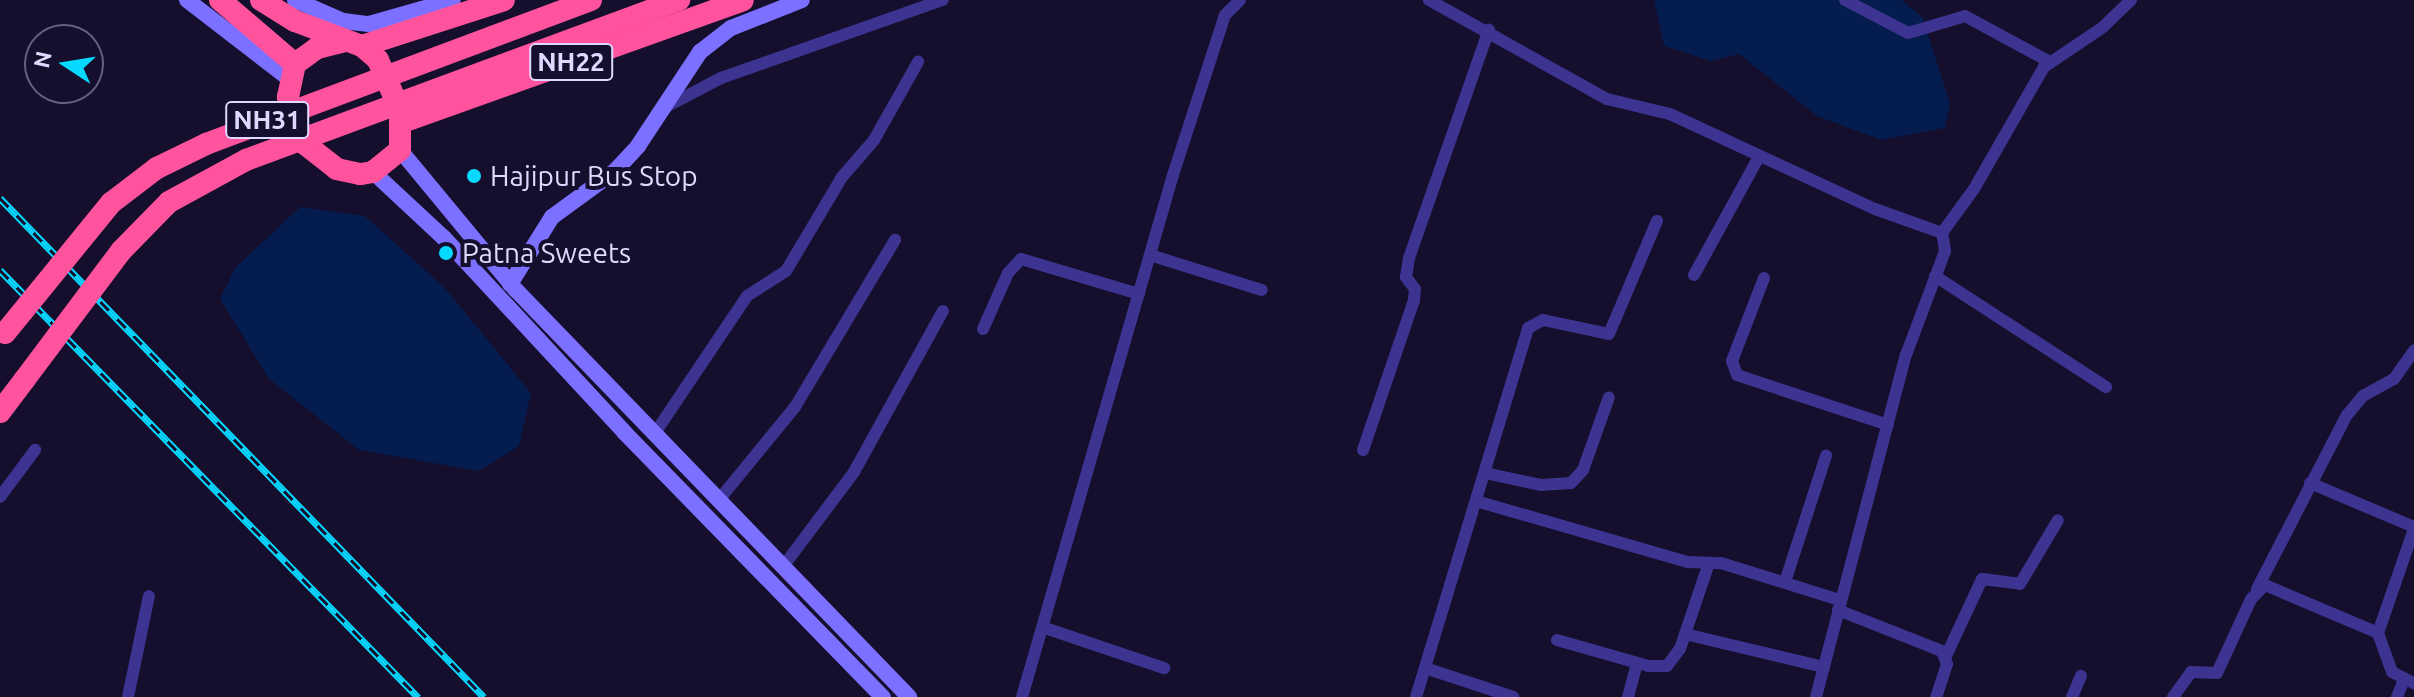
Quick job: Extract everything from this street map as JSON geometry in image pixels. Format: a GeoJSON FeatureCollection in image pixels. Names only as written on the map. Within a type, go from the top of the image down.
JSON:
{"type":"FeatureCollection","features":[{"type":"Feature","properties":{"kind":"highway"},"geometry":{"type":"LineString","coordinates":[[220,0],[293,72],[294,128],[305,144],[337,169],[373,172],[400,150],[400,110],[378,60],[354,44],[272,2]]}},
{"type":"Feature","properties":{"kind":"highway"},"geometry":{"type":"LineString","coordinates":[[293,72],[317,48],[354,44],[504,0]]}},
{"type":"Feature","properties":{"kind":"highway","name":"NH31"},"geometry":{"type":"LineString","coordinates":[[2,337],[111,203],[157,168],[231,134],[591,0]]}},
{"type":"Feature","properties":{"kind":"highway","name":"NH31"},"geometry":{"type":"LineString","coordinates":[[0,412],[122,250],[169,202],[246,160],[679,0]]}},
{"type":"Feature","properties":{"kind":"highway","name":"NH22"},"geometry":{"type":"LineString","coordinates":[[400,123],[743,0]]}},
{"type":"Feature","properties":{"kind":"main road"},"geometry":{"type":"LineString","coordinates":[[187,0],[293,72]]}},
{"type":"Feature","properties":{"kind":"main road"},"geometry":{"type":"LineString","coordinates":[[295,0],[343,21],[369,24],[453,0]]}},
{"type":"Feature","properties":{"kind":"main road"},"geometry":{"type":"LineString","coordinates":[[510,284],[552,217],[615,171],[685,72],[719,36],[802,0]]}},
{"type":"Feature","properties":{"kind":"main road"},"geometry":{"type":"LineString","coordinates":[[400,150],[510,284],[909,697]]}},
{"type":"Feature","properties":{"kind":"main road"},"geometry":{"type":"LineString","coordinates":[[373,172],[444,238],[624,432],[883,697]]}},
{"type":"Feature","properties":{"kind":"main road"},"geometry":{"type":"LineString","coordinates":[[869,682],[882,671]]}},
{"type":"Feature","properties":{"kind":"street"},"geometry":{"type":"LineString","coordinates":[[661,110],[721,78],[943,0]]}},
{"type":"Feature","properties":{"kind":"street"},"geometry":{"type":"LineString","coordinates":[[1429,0],[1489,30],[1607,99],[1670,114],[1915,226],[1942,233]]}},
{"type":"Feature","properties":{"kind":"street"},"geometry":{"type":"LineString","coordinates":[[1845,0],[1908,33],[1965,16],[2050,62]]}},
{"type":"Feature","properties":{"kind":"street"},"geometry":{"type":"LineString","coordinates":[[1816,697],[1912,334],[1945,251],[1942,233],[1974,189],[2028,88],[2050,62],[2103,27],[2131,0]]}},
{"type":"Feature","properties":{"kind":"street"},"geometry":{"type":"LineString","coordinates":[[1022,697],[1045,628],[1150,255],[1231,2]]}},
{"type":"Feature","properties":{"kind":"street"},"geometry":{"type":"LineString","coordinates":[[1363,450],[1414,300],[1415,289],[1406,277],[1409,258],[1489,30]]}},
{"type":"Feature","properties":{"kind":"street"},"geometry":{"type":"LineString","coordinates":[[655,433],[747,296],[786,271],[842,177],[874,140],[918,62]]}},
{"type":"Feature","properties":{"kind":"street"},"geometry":{"type":"LineString","coordinates":[[1694,275],[1759,157]]}},
{"type":"Feature","properties":{"kind":"street"},"geometry":{"type":"LineString","coordinates":[[1416,697],[1528,328],[1543,320],[1609,334],[1657,221]]}},
{"type":"Feature","properties":{"kind":"street"},"geometry":{"type":"LineString","coordinates":[[718,501],[795,407],[895,240]]}},
{"type":"Feature","properties":{"kind":"street"},"geometry":{"type":"LineString","coordinates":[[1150,255],[1262,290]]}},
{"type":"Feature","properties":{"kind":"street"},"geometry":{"type":"LineString","coordinates":[[983,329],[1008,273],[1021,259],[1139,294]]}},
{"type":"Feature","properties":{"kind":"street"},"geometry":{"type":"LineString","coordinates":[[1935,276],[2106,387]]}},
{"type":"Feature","properties":{"kind":"street"},"geometry":{"type":"LineString","coordinates":[[1764,278],[1732,361],[1737,375],[1888,425]]}},
{"type":"Feature","properties":{"kind":"street"},"geometry":{"type":"LineString","coordinates":[[782,568],[854,472],[943,311]]}},
{"type":"Feature","properties":{"kind":"street"},"geometry":{"type":"LineString","coordinates":[[2173,697],[2191,672],[2217,673],[2310,483],[2355,403],[2394,379],[2414,350]]}},
{"type":"Feature","properties":{"kind":"street"},"geometry":{"type":"LineString","coordinates":[[1485,473],[1541,485],[1571,483],[1583,470],[1609,397]]}},
{"type":"Feature","properties":{"kind":"street"},"geometry":{"type":"LineString","coordinates":[[0,497],[35,450]]}},
{"type":"Feature","properties":{"kind":"street"},"geometry":{"type":"LineString","coordinates":[[1785,582],[1826,456]]}},
{"type":"Feature","properties":{"kind":"street"},"geometry":{"type":"LineString","coordinates":[[2310,483],[2414,528],[2378,633],[2383,659],[2409,681],[2397,697]]}},
{"type":"Feature","properties":{"kind":"street"},"geometry":{"type":"LineString","coordinates":[[1476,501],[1687,562],[1709,563],[1785,582],[1946,656]]}},
{"type":"Feature","properties":{"kind":"street"},"geometry":{"type":"LineString","coordinates":[[1936,697],[1946,656],[1982,579],[2020,584],[2058,520]]}},
{"type":"Feature","properties":{"kind":"street"},"geometry":{"type":"LineString","coordinates":[[1557,640],[1637,663],[1667,666],[1685,634],[1709,563]]}},
{"type":"Feature","properties":{"kind":"street"},"geometry":{"type":"LineString","coordinates":[[2257,589],[2274,585],[2378,633]]}},
{"type":"Feature","properties":{"kind":"street"},"geometry":{"type":"LineString","coordinates":[[128,697],[149,596]]}},
{"type":"Feature","properties":{"kind":"street"},"geometry":{"type":"LineString","coordinates":[[1045,628],[1164,668]]}},
{"type":"Feature","properties":{"kind":"street"},"geometry":{"type":"LineString","coordinates":[[1685,634],[1824,667]]}},
{"type":"Feature","properties":{"kind":"street"},"geometry":{"type":"LineString","coordinates":[[1628,697],[1637,663]]}},
{"type":"Feature","properties":{"kind":"street"},"geometry":{"type":"LineString","coordinates":[[1425,668],[1513,697]]}},
{"type":"Feature","properties":{"kind":"street"},"geometry":{"type":"LineString","coordinates":[[2072,697],[2081,676]]}},
{"type":"Feature","properties":{"kind":"water"},"geometry":{"type":"Polygon","coordinates":[[[1654,0],[1902,0],[1923,18],[1950,104],[1945,128],[1881,140],[1817,116],[1739,54],[1711,61],[1664,46],[1654,0]]]}},
{"type":"Feature","properties":{"kind":"water"},"geometry":{"type":"Polygon","coordinates":[[[300,207],[365,216],[445,288],[531,393],[519,446],[479,471],[359,450],[269,379],[220,299],[235,268],[300,207]]]}},
{"type":"Feature","properties":{"kind":"railway"},"geometry":{"type":"LineString","coordinates":[[0,198],[484,697]]}},
{"type":"Feature","properties":{"kind":"railway"},"geometry":{"type":"LineString","coordinates":[[0,270],[418,697]]}},
{"type":"Feature","properties":{"kind":"place","name":"Hajipur Bus Stop"},"geometry":{"type":"Point","coordinates":[474,176]}},
{"type":"Feature","properties":{"kind":"place","name":"Patna Sweets"},"geometry":{"type":"Point","coordinates":[446,253]}}]}
